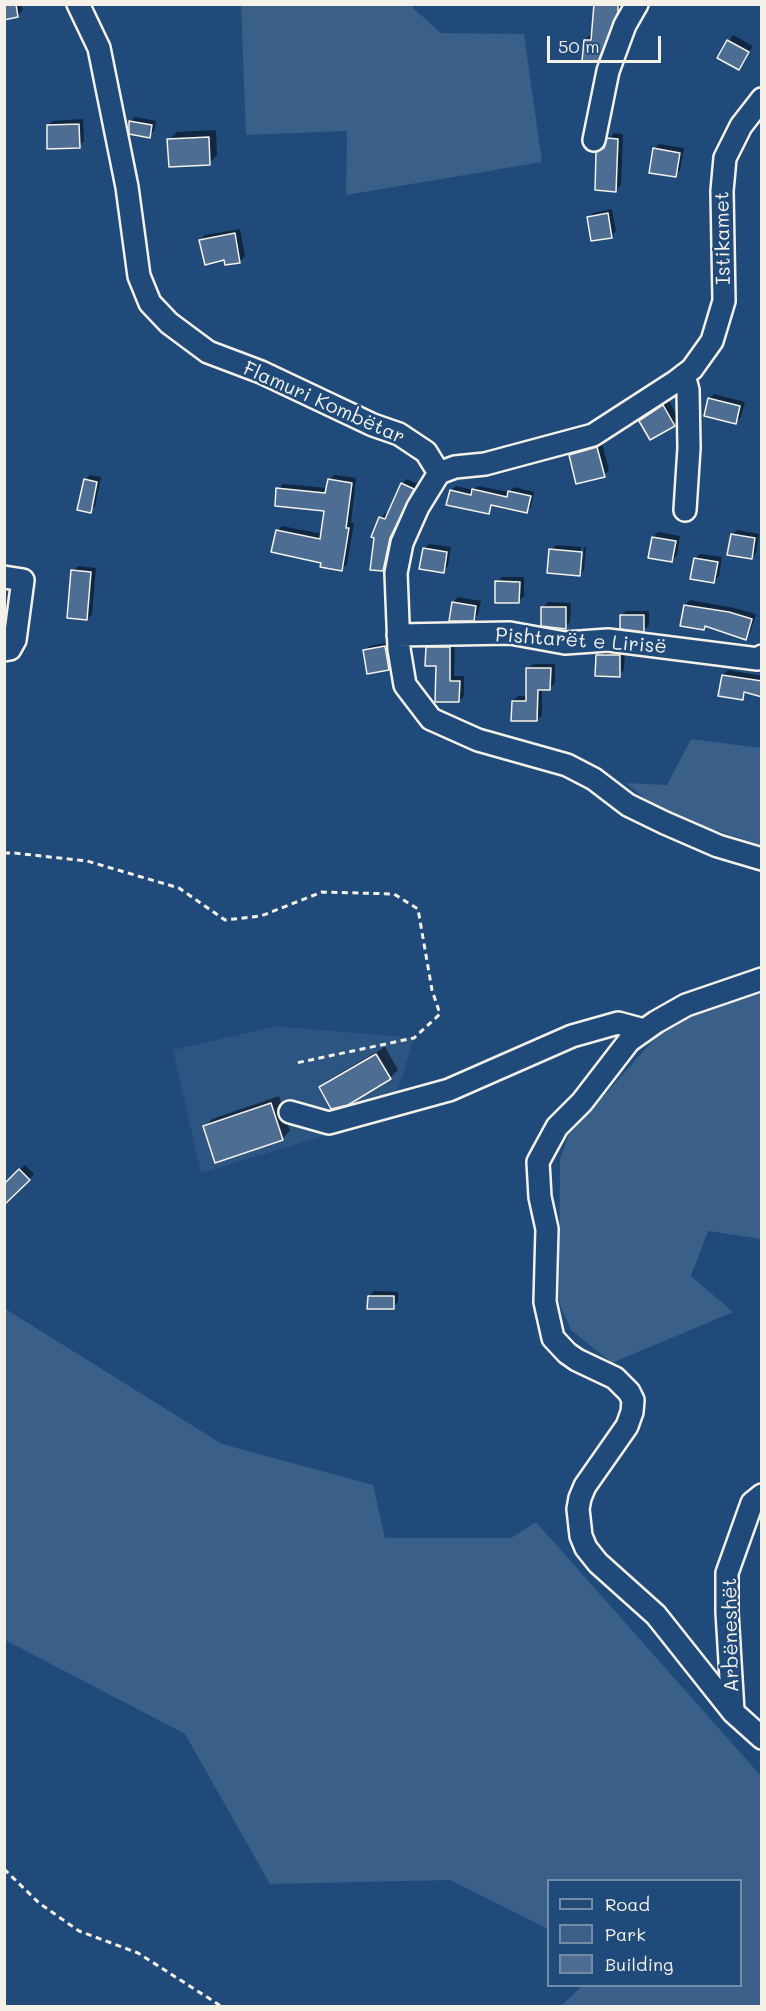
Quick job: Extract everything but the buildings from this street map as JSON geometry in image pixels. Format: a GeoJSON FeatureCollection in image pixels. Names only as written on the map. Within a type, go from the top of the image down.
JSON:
{"type":"FeatureCollection","features":[{"type":"Feature","properties":{"kind":"street","name":"Flamuri Kombëtar"},"geometry":{"type":"LineString","coordinates":[[78,4],[99,48],[127,187],[139,276],[150,303],[169,323],[208,352],[261,372],[374,425],[399,434],[426,452],[439,473]]}},
{"type":"Feature","properties":{"kind":"street"},"geometry":{"type":"LineString","coordinates":[[594,140],[608,71],[625,25],[637,4]]}},
{"type":"Feature","properties":{"kind":"street","name":"Istikamet"},"geometry":{"type":"LineString","coordinates":[[439,473],[455,467],[485,464],[593,435],[692,369],[712,341],[724,301],[722,191],[725,158],[741,126],[762,99]]}},
{"type":"Feature","properties":{"kind":"street"},"geometry":{"type":"LineString","coordinates":[[684,375],[688,390],[689,448],[685,510]]}},
{"type":"Feature","properties":{"kind":"street"},"geometry":{"type":"LineString","coordinates":[[439,473],[418,507],[402,543],[396,573],[398,635],[405,685],[431,719],[478,740],[567,765],[594,779],[628,805],[665,823],[718,846],[762,859]]}},
{"type":"Feature","properties":{"kind":"street"},"geometry":{"type":"LineString","coordinates":[[4,577],[22,580],[15,640],[10,649],[4,650]]}},
{"type":"Feature","properties":{"kind":"street","name":"Pishtarët e Lirisë"},"geometry":{"type":"LineString","coordinates":[[398,635],[510,633],[565,643],[608,639],[758,659],[762,656]]}},
{"type":"Feature","properties":{"kind":"street"},"geometry":{"type":"LineString","coordinates":[[762,979],[686,1005],[629,1041],[582,1102],[556,1126],[538,1162],[540,1197],[547,1229],[545,1302],[553,1338],[577,1360],[615,1378],[629,1392],[633,1400],[627,1426],[585,1486],[580,1498],[578,1509],[581,1536],[586,1548],[598,1563],[656,1615],[733,1712],[762,1738]]}},
{"type":"Feature","properties":{"kind":"street"},"geometry":{"type":"LineString","coordinates":[[290,1112],[329,1123],[449,1090],[572,1036],[609,1025],[618,1023],[644,1030]]}},
{"type":"Feature","properties":{"kind":"street","name":"Arbëneshët"},"geometry":{"type":"LineString","coordinates":[[733,1712],[727,1573],[752,1503],[762,1496]]}},
{"type":"Feature","properties":{"kind":"path"},"geometry":{"type":"LineString","coordinates":[[4,853],[87,861],[179,888],[225,920],[261,916],[322,892],[394,894],[418,909],[432,990],[440,1014],[414,1038],[296,1063]]}},
{"type":"Feature","properties":{"kind":"path"},"geometry":{"type":"LineString","coordinates":[[4,1869],[39,1903],[79,1931],[138,1953],[221,2007]]}},
{"type":"Feature","properties":{"kind":"shaded area"},"geometry":{"type":"Polygon","coordinates":[[[276,1026],[414,1038],[396,1096],[337,1132],[201,1173],[173,1050],[276,1026]]]}},
{"type":"Feature","properties":{"kind":"green space"},"geometry":{"type":"Polygon","coordinates":[[[241,5],[413,5],[413,8],[441,33],[524,34],[542,162],[346,195],[347,131],[246,135],[241,5]]]}},
{"type":"Feature","properties":{"kind":"green space"},"geometry":{"type":"Polygon","coordinates":[[[691,739],[761,748],[761,845],[663,813],[626,783],[667,785],[691,739]]]}},
{"type":"Feature","properties":{"kind":"green space"},"geometry":{"type":"Polygon","coordinates":[[[761,993],[761,1239],[708,1231],[691,1276],[733,1312],[612,1363],[571,1330],[559,1303],[560,1159],[568,1136],[665,1027],[724,1003],[761,993]]]}},
{"type":"Feature","properties":{"kind":"green space"},"geometry":{"type":"Polygon","coordinates":[[[4,1308],[222,1444],[373,1485],[385,1538],[511,1538],[536,1522],[761,1776],[761,2006],[561,2006],[581,1987],[742,1987],[742,1879],[547,1879],[547,1928],[450,1880],[270,1884],[185,1734],[5,1640],[4,1308]]]}}]}
